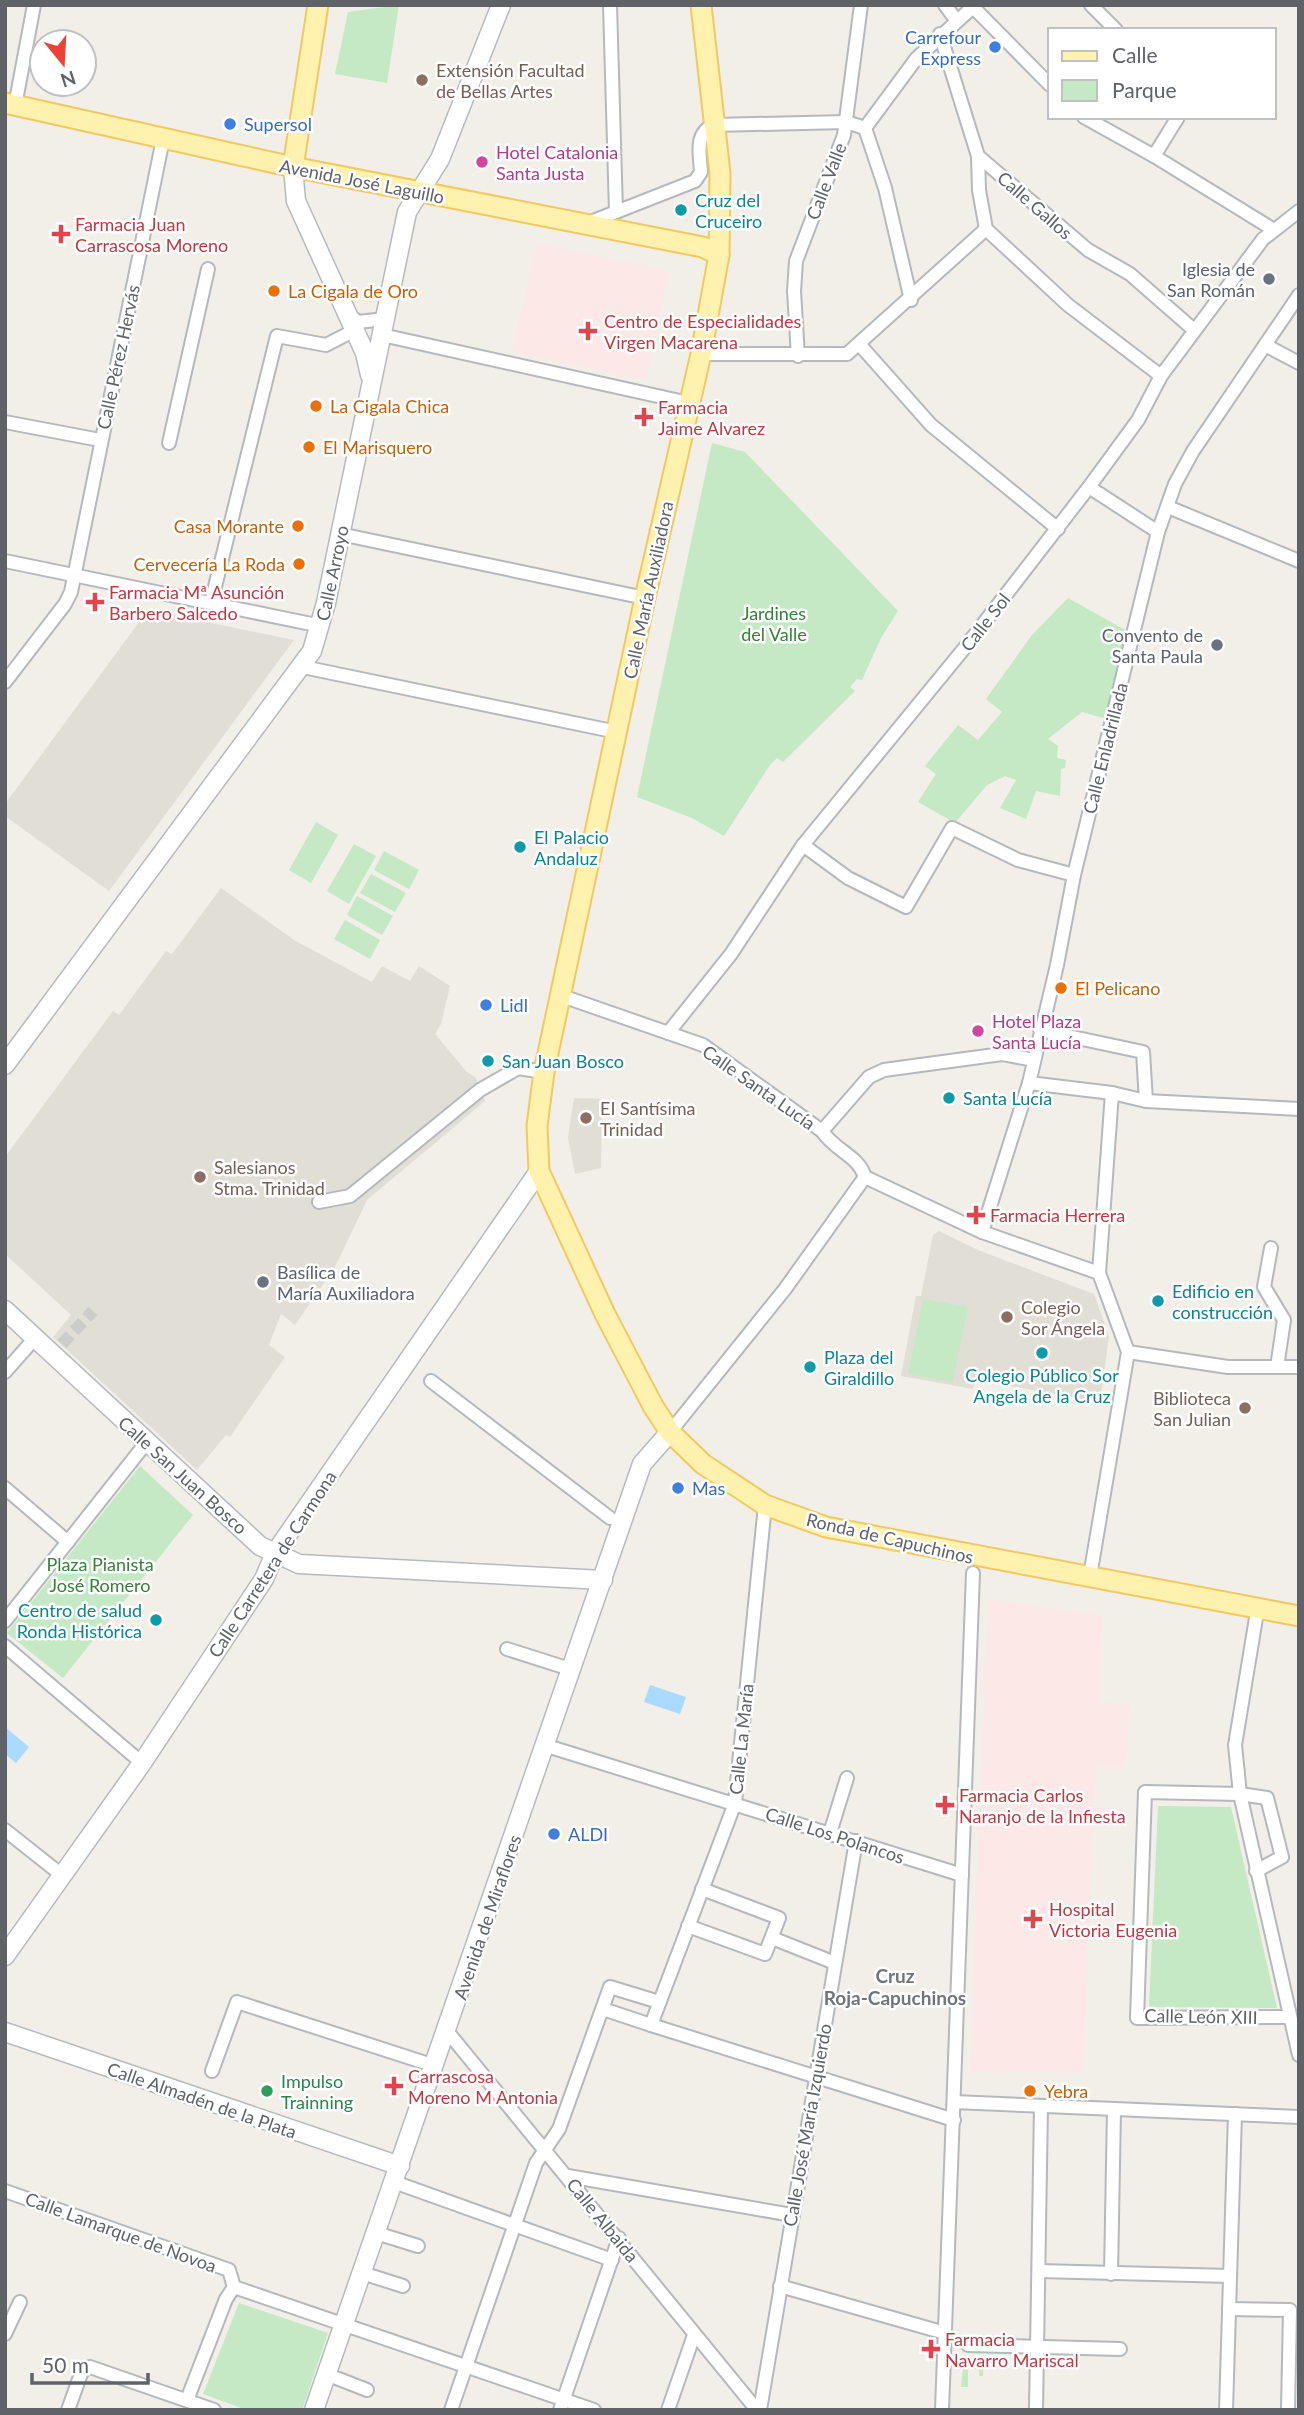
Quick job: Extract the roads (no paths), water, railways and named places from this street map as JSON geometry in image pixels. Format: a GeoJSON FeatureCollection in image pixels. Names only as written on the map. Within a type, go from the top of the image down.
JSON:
{"type":"FeatureCollection","features":[{"type":"Feature","properties":{"kind":"main road"},"geometry":{"type":"LineString","coordinates":[[318,5],[293,167],[296,201],[365,353],[372,388]]}},
{"type":"Feature","properties":{"kind":"main road","name":"Calle Arroyo"},"geometry":{"type":"LineString","coordinates":[[5,1065],[303,667],[321,626],[407,212],[440,159],[501,5]]}},
{"type":"Feature","properties":{"kind":"main road","name":"Calle María Auxiliadora"},"geometry":{"type":"LineString","coordinates":[[533,1179],[544,1073],[645,598],[701,354],[711,251],[710,173],[714,125],[701,5]]}},
{"type":"Feature","properties":{"kind":"main road","name":"Avenida José Laguillo"},"geometry":{"type":"LineString","coordinates":[[10,105],[293,167],[711,251]]}},
{"type":"Feature","properties":{"kind":"main road","name":"Ronda de Capuchinos"},"geometry":{"type":"LineString","coordinates":[[533,1179],[636,1378],[670,1432],[703,1464],[765,1505],[826,1527],[1258,1606],[1299,1616]]}},
{"type":"Feature","properties":{"kind":"main road","name":"Calle Carretera de Carmona"},"geometry":{"type":"LineString","coordinates":[[5,1956],[142,1763],[264,1579],[275,1553],[533,1179]]}},
{"type":"Feature","properties":{"kind":"main road","name":"Calle San Juan Bosco"},"geometry":{"type":"LineString","coordinates":[[5,1310],[36,1337],[57,1349],[146,1443],[260,1546],[299,1564],[603,1580]]}},
{"type":"Feature","properties":{"kind":"main road","name":"Avenida de Miraflores"},"geometry":{"type":"LineString","coordinates":[[314,2410],[547,1746],[642,1464],[670,1432]]}},
{"type":"Feature","properties":{"kind":"main road","name":"Calle Almadén de la Plata"},"geometry":{"type":"LineString","coordinates":[[5,2032],[397,2174]]}},
{"type":"Feature","properties":{"kind":"street"},"geometry":{"type":"LineString","coordinates":[[10,105],[34,5]]}},
{"type":"Feature","properties":{"kind":"street"},"geometry":{"type":"LineString","coordinates":[[610,5],[617,212]]}},
{"type":"Feature","properties":{"kind":"street","name":"Calle Valle"},"geometry":{"type":"LineString","coordinates":[[797,356],[794,291],[796,261],[846,122],[861,5]]}},
{"type":"Feature","properties":{"kind":"street"},"geometry":{"type":"LineString","coordinates":[[945,5],[956,20]]}},
{"type":"Feature","properties":{"kind":"street"},"geometry":{"type":"LineString","coordinates":[[1091,5],[1114,28]]}},
{"type":"Feature","properties":{"kind":"street"},"geometry":{"type":"LineString","coordinates":[[865,128],[916,59],[940,34],[974,6],[1048,83]]}},
{"type":"Feature","properties":{"kind":"street"},"geometry":{"type":"LineString","coordinates":[[940,34],[978,156],[979,190],[986,229],[1068,305],[1161,376]]}},
{"type":"Feature","properties":{"kind":"street"},"geometry":{"type":"LineString","coordinates":[[1088,119],[1154,156],[1274,230]]}},
{"type":"Feature","properties":{"kind":"street"},"geometry":{"type":"LineString","coordinates":[[1154,156],[1177,119]]}},
{"type":"Feature","properties":{"kind":"street"},"geometry":{"type":"LineString","coordinates":[[714,125],[846,122],[865,128]]}},
{"type":"Feature","properties":{"kind":"street","name":"Calle María Auxiliadora"},"geometry":{"type":"LineString","coordinates":[[710,173],[699,141],[705,130],[714,125]]}},
{"type":"Feature","properties":{"kind":"street"},"geometry":{"type":"LineString","coordinates":[[865,128],[885,188],[911,300]]}},
{"type":"Feature","properties":{"kind":"street","name":"Calle Pérez Hervás"},"geometry":{"type":"LineString","coordinates":[[5,682],[65,604],[163,139]]}},
{"type":"Feature","properties":{"kind":"street","name":"Calle Gallos"},"geometry":{"type":"LineString","coordinates":[[978,156],[1088,250],[1129,274],[1194,330]]}},
{"type":"Feature","properties":{"kind":"street"},"geometry":{"type":"LineString","coordinates":[[586,224],[689,185],[710,173]]}},
{"type":"Feature","properties":{"kind":"street","name":"Calle Sol"},"geometry":{"type":"LineString","coordinates":[[668,1033],[731,954],[803,845],[903,725],[1090,487],[1138,419],[1161,376],[1194,330],[1264,239],[1297,215]]}},
{"type":"Feature","properties":{"kind":"street"},"geometry":{"type":"LineString","coordinates":[[701,354],[847,354],[911,300],[986,229]]}},
{"type":"Feature","properties":{"kind":"street"},"geometry":{"type":"LineString","coordinates":[[169,443],[208,269]]}},
{"type":"Feature","properties":{"kind":"street","name":"Calle Enladrillada"},"geometry":{"type":"LineString","coordinates":[[1030,1083],[1074,875],[1158,532],[1175,484],[1193,451],[1299,295]]}},
{"type":"Feature","properties":{"kind":"street"},"geometry":{"type":"LineString","coordinates":[[211,603],[276,336],[326,345],[352,322],[358,322],[689,402]]}},
{"type":"Feature","properties":{"kind":"street"},"geometry":{"type":"LineString","coordinates":[[860,345],[931,425],[1058,529]]}},
{"type":"Feature","properties":{"kind":"street"},"geometry":{"type":"LineString","coordinates":[[1265,345],[1299,363]]}},
{"type":"Feature","properties":{"kind":"street"},"geometry":{"type":"LineString","coordinates":[[5,422],[100,440]]}},
{"type":"Feature","properties":{"kind":"street"},"geometry":{"type":"LineString","coordinates":[[1090,487],[1158,532]]}},
{"type":"Feature","properties":{"kind":"street"},"geometry":{"type":"LineString","coordinates":[[1168,507],[1299,561]]}},
{"type":"Feature","properties":{"kind":"street"},"geometry":{"type":"LineString","coordinates":[[341,534],[645,598]]}},
{"type":"Feature","properties":{"kind":"street"},"geometry":{"type":"LineString","coordinates":[[5,561],[321,626]]}},
{"type":"Feature","properties":{"kind":"street"},"geometry":{"type":"LineString","coordinates":[[303,667],[617,732]]}},
{"type":"Feature","properties":{"kind":"street"},"geometry":{"type":"LineString","coordinates":[[803,845],[848,878],[906,907],[952,828],[1018,860],[1074,875]]}},
{"type":"Feature","properties":{"kind":"street","name":"Calle Santa Lucía"},"geometry":{"type":"LineString","coordinates":[[562,996],[703,1045],[822,1131],[869,1077],[884,1070],[1002,1054],[1034,1060]]}},
{"type":"Feature","properties":{"kind":"street"},"geometry":{"type":"LineString","coordinates":[[1040,1030],[1143,1052],[1146,1101]]}},
{"type":"Feature","properties":{"kind":"street"},"geometry":{"type":"LineString","coordinates":[[319,1202],[350,1196],[480,1090],[518,1068],[544,1073]]}},
{"type":"Feature","properties":{"kind":"street"},"geometry":{"type":"LineString","coordinates":[[982,1232],[1030,1083],[1112,1093],[1146,1101],[1299,1109]]}},
{"type":"Feature","properties":{"kind":"street"},"geometry":{"type":"LineString","coordinates":[[1090,1576],[1128,1352],[1099,1273],[1112,1093]]}},
{"type":"Feature","properties":{"kind":"street"},"geometry":{"type":"LineString","coordinates":[[822,1131],[832,1145],[860,1163],[865,1178],[982,1232],[1099,1273]]}},
{"type":"Feature","properties":{"kind":"street"},"geometry":{"type":"LineString","coordinates":[[670,1432],[737,1349],[865,1178]]}},
{"type":"Feature","properties":{"kind":"street"},"geometry":{"type":"LineString","coordinates":[[1271,1248],[1264,1287],[1284,1320],[1277,1367]]}},
{"type":"Feature","properties":{"kind":"street"},"geometry":{"type":"LineString","coordinates":[[5,1373],[36,1337]]}},
{"type":"Feature","properties":{"kind":"street"},"geometry":{"type":"LineString","coordinates":[[1128,1352],[1228,1367],[1299,1367]]}},
{"type":"Feature","properties":{"kind":"street"},"geometry":{"type":"LineString","coordinates":[[431,1381],[610,1518]]}},
{"type":"Feature","properties":{"kind":"street"},"geometry":{"type":"LineString","coordinates":[[5,1621],[146,1443]]}},
{"type":"Feature","properties":{"kind":"street"},"geometry":{"type":"LineString","coordinates":[[5,1488],[68,1542]]}},
{"type":"Feature","properties":{"kind":"street","name":"Calle La María"},"geometry":{"type":"LineString","coordinates":[[651,2025],[735,1803],[765,1505]]}},
{"type":"Feature","properties":{"kind":"street"},"geometry":{"type":"LineString","coordinates":[[942,2410],[973,1573]]}},
{"type":"Feature","properties":{"kind":"street"},"geometry":{"type":"LineString","coordinates":[[1258,1606],[1235,1745],[1240,1794],[1288,2017],[1299,2056]]}},
{"type":"Feature","properties":{"kind":"street"},"geometry":{"type":"LineString","coordinates":[[5,1646],[142,1763]]}},
{"type":"Feature","properties":{"kind":"street"},"geometry":{"type":"LineString","coordinates":[[507,1649],[572,1670]]}},
{"type":"Feature","properties":{"kind":"street","name":"Calle Los Polancos"},"geometry":{"type":"LineString","coordinates":[[547,1746],[962,1875]]}},
{"type":"Feature","properties":{"kind":"street"},"geometry":{"type":"LineString","coordinates":[[831,1833],[847,1778]]}},
{"type":"Feature","properties":{"kind":"street","name":"Calle León XIII"},"geometry":{"type":"LineString","coordinates":[[1256,1871],[1282,1857],[1267,1798],[1240,1794],[1145,1792],[1137,2018],[1288,2017]]}},
{"type":"Feature","properties":{"kind":"street"},"geometry":{"type":"LineString","coordinates":[[5,1830],[63,1876]]}},
{"type":"Feature","properties":{"kind":"street","name":"Calle José María Izquierdo"},"geometry":{"type":"LineString","coordinates":[[758,2410],[856,1841]]}},
{"type":"Feature","properties":{"kind":"street"},"geometry":{"type":"LineString","coordinates":[[688,1926],[765,1954],[772,1938],[779,1918],[702,1889]]}},
{"type":"Feature","properties":{"kind":"street"},"geometry":{"type":"LineString","coordinates":[[772,1938],[835,1963]]}},
{"type":"Feature","properties":{"kind":"street"},"geometry":{"type":"LineString","coordinates":[[451,2410],[536,2163],[559,2129],[610,1987],[659,2003]]}},
{"type":"Feature","properties":{"kind":"street"},"geometry":{"type":"LineString","coordinates":[[212,2071],[237,2002],[435,2066]]}},
{"type":"Feature","properties":{"kind":"street"},"geometry":{"type":"LineString","coordinates":[[603,2009],[816,2079],[954,2120]]}},
{"type":"Feature","properties":{"kind":"street","name":"Calle Albaida"},"geometry":{"type":"LineString","coordinates":[[447,2031],[758,2410]]}},
{"type":"Feature","properties":{"kind":"street"},"geometry":{"type":"LineString","coordinates":[[954,2102],[1299,2117]]}},
{"type":"Feature","properties":{"kind":"street"},"geometry":{"type":"LineString","coordinates":[[1036,2410],[1041,2106]]}},
{"type":"Feature","properties":{"kind":"street"},"geometry":{"type":"LineString","coordinates":[[1111,2274],[1114,2109]]}},
{"type":"Feature","properties":{"kind":"street"},"geometry":{"type":"LineString","coordinates":[[1226,2410],[1235,2114]]}},
{"type":"Feature","properties":{"kind":"street"},"geometry":{"type":"LineString","coordinates":[[397,2174],[514,2225],[612,2259]]}},
{"type":"Feature","properties":{"kind":"street"},"geometry":{"type":"LineString","coordinates":[[568,2176],[792,2215]]}},
{"type":"Feature","properties":{"kind":"street","name":"Calle Lamarque de Novoa"},"geometry":{"type":"LineString","coordinates":[[5,2191],[229,2270],[234,2287],[467,2366],[562,2404],[594,2410]]}},
{"type":"Feature","properties":{"kind":"street"},"geometry":{"type":"LineString","coordinates":[[376,2233],[418,2246]]}},
{"type":"Feature","properties":{"kind":"street"},"geometry":{"type":"LineString","coordinates":[[562,2404],[619,2238]]}},
{"type":"Feature","properties":{"kind":"street"},"geometry":{"type":"LineString","coordinates":[[1039,2271],[1230,2276]]}},
{"type":"Feature","properties":{"kind":"street"},"geometry":{"type":"LineString","coordinates":[[362,2273],[404,2286]]}},
{"type":"Feature","properties":{"kind":"street"},"geometry":{"type":"LineString","coordinates":[[780,2286],[945,2333]]}},
{"type":"Feature","properties":{"kind":"street"},"geometry":{"type":"LineString","coordinates":[[187,2400],[226,2299],[234,2287]]}},
{"type":"Feature","properties":{"kind":"street"},"geometry":{"type":"LineString","coordinates":[[5,2334],[20,2302]]}},
{"type":"Feature","properties":{"kind":"street"},"geometry":{"type":"LineString","coordinates":[[1229,2309],[1290,2310],[1288,2410]]}},
{"type":"Feature","properties":{"kind":"street"},"geometry":{"type":"LineString","coordinates":[[668,2410],[694,2335]]}},
{"type":"Feature","properties":{"kind":"street"},"geometry":{"type":"LineString","coordinates":[[968,2345],[1120,2349]]}},
{"type":"Feature","properties":{"kind":"street"},"geometry":{"type":"LineString","coordinates":[[68,2410],[82,2371],[90,2367],[214,2410]]}},
{"type":"Feature","properties":{"kind":"street"},"geometry":{"type":"LineString","coordinates":[[327,2374],[366,2390]]}},
{"type":"Feature","properties":{"kind":"water"},"geometry":{"type":"Polygon","coordinates":[[[650,1685],[686,1697],[680,1714],[644,1702],[650,1685]]]}},
{"type":"Feature","properties":{"kind":"water"},"geometry":{"type":"Polygon","coordinates":[[[5,1727],[29,1747],[16,1763],[5,1754],[5,1727]]]}},
{"type":"Feature","properties":{"kind":"tunnel"},"geometry":{"type":"LineString","coordinates":[[62,1344],[93,1311]]}},
{"type":"Feature","properties":{"kind":"place","name":"Carrefour Express"},"geometry":{"type":"Point","coordinates":[995,47]}},
{"type":"Feature","properties":{"kind":"place","name":"Extensión Facultad de Bellas Artes"},"geometry":{"type":"Point","coordinates":[422,80]}},
{"type":"Feature","properties":{"kind":"place","name":"Supersol"},"geometry":{"type":"Point","coordinates":[230,124]}},
{"type":"Feature","properties":{"kind":"place","name":"Hotel Catalonia Santa Justa"},"geometry":{"type":"Point","coordinates":[482,162]}},
{"type":"Feature","properties":{"kind":"place","name":"Cruz del Cruceiro"},"geometry":{"type":"Point","coordinates":[681,210]}},
{"type":"Feature","properties":{"kind":"place","name":"Farmacia Juan Carrascosa Moreno"},"geometry":{"type":"Point","coordinates":[61,234]}},
{"type":"Feature","properties":{"kind":"place","name":"Iglesia de San Román"},"geometry":{"type":"Point","coordinates":[1269,279]}},
{"type":"Feature","properties":{"kind":"place","name":"La Cigala de Oro"},"geometry":{"type":"Point","coordinates":[274,291]}},
{"type":"Feature","properties":{"kind":"place","name":"Centro de Especialidades Virgen Macarena"},"geometry":{"type":"Point","coordinates":[588,331]}},
{"type":"Feature","properties":{"kind":"place","name":"La Cigala Chica"},"geometry":{"type":"Point","coordinates":[316,406]}},
{"type":"Feature","properties":{"kind":"place","name":"Farmacia Jaime Alvarez"},"geometry":{"type":"Point","coordinates":[644,417]}},
{"type":"Feature","properties":{"kind":"place","name":"El Marisquero"},"geometry":{"type":"Point","coordinates":[309,447]}},
{"type":"Feature","properties":{"kind":"place","name":"Casa Morante"},"geometry":{"type":"Point","coordinates":[298,526]}},
{"type":"Feature","properties":{"kind":"place","name":"Cervecería La Roda"},"geometry":{"type":"Point","coordinates":[299,564]}},
{"type":"Feature","properties":{"kind":"place","name":"Farmacia Mª Asunción Barbero Salcedo"},"geometry":{"type":"Point","coordinates":[95,602]}},
{"type":"Feature","properties":{"kind":"place","name":"Convento de Santa Paula"},"geometry":{"type":"Point","coordinates":[1217,645]}},
{"type":"Feature","properties":{"kind":"place","name":"El Palacio Andaluz"},"geometry":{"type":"Point","coordinates":[520,847]}},
{"type":"Feature","properties":{"kind":"place","name":"El Pelicano"},"geometry":{"type":"Point","coordinates":[1061,988]}},
{"type":"Feature","properties":{"kind":"place","name":"Lidl"},"geometry":{"type":"Point","coordinates":[486,1005]}},
{"type":"Feature","properties":{"kind":"place","name":"Hotel Plaza Santa Lucía"},"geometry":{"type":"Point","coordinates":[978,1031]}},
{"type":"Feature","properties":{"kind":"place","name":"San Juan Bosco"},"geometry":{"type":"Point","coordinates":[488,1061]}},
{"type":"Feature","properties":{"kind":"place","name":"Santa Lucía"},"geometry":{"type":"Point","coordinates":[949,1098]}},
{"type":"Feature","properties":{"kind":"place","name":"EI Santísima Trinidad"},"geometry":{"type":"Point","coordinates":[586,1118]}},
{"type":"Feature","properties":{"kind":"place","name":"Salesianos Stma. Trinidad"},"geometry":{"type":"Point","coordinates":[200,1177]}},
{"type":"Feature","properties":{"kind":"place","name":"Farmacia Herrera"},"geometry":{"type":"Point","coordinates":[976,1215]}},
{"type":"Feature","properties":{"kind":"place","name":"Basílica de María Auxiliadora"},"geometry":{"type":"Point","coordinates":[263,1282]}},
{"type":"Feature","properties":{"kind":"place","name":"Edificio en construcción"},"geometry":{"type":"Point","coordinates":[1158,1301]}},
{"type":"Feature","properties":{"kind":"place","name":"Colegio Sor Ángela"},"geometry":{"type":"Point","coordinates":[1007,1317]}},
{"type":"Feature","properties":{"kind":"place","name":"Colegio Público Sor Angela de la Cruz"},"geometry":{"type":"Point","coordinates":[1042,1353]}},
{"type":"Feature","properties":{"kind":"place","name":"Plaza del Giraldillo"},"geometry":{"type":"Point","coordinates":[810,1367]}},
{"type":"Feature","properties":{"kind":"place","name":"Biblioteca San Julian"},"geometry":{"type":"Point","coordinates":[1245,1408]}},
{"type":"Feature","properties":{"kind":"place","name":"Mas"},"geometry":{"type":"Point","coordinates":[678,1488]}},
{"type":"Feature","properties":{"kind":"place","name":"Centro de salud Ronda Histórica"},"geometry":{"type":"Point","coordinates":[156,1620]}},
{"type":"Feature","properties":{"kind":"place","name":"Farmacia Carlos Naranjo de la Infiesta"},"geometry":{"type":"Point","coordinates":[945,1805]}},
{"type":"Feature","properties":{"kind":"place","name":"ALDI"},"geometry":{"type":"Point","coordinates":[554,1834]}},
{"type":"Feature","properties":{"kind":"place","name":"Hospital Victoria Eugenia"},"geometry":{"type":"Point","coordinates":[1033,1919]}},
{"type":"Feature","properties":{"kind":"place","name":"Carrascosa Moreno M Antonia"},"geometry":{"type":"Point","coordinates":[394,2086]}},
{"type":"Feature","properties":{"kind":"place","name":"Impulso Trainning"},"geometry":{"type":"Point","coordinates":[267,2091]}},
{"type":"Feature","properties":{"kind":"place","name":"Yebra"},"geometry":{"type":"Point","coordinates":[1030,2091]}},
{"type":"Feature","properties":{"kind":"place","name":"Farmacia Navarro Mariscal"},"geometry":{"type":"Point","coordinates":[931,2349]}},
{"type":"Feature","properties":{"kind":"district","name":"Cruz Roja-Capuchinos"},"geometry":{"type":"Point","coordinates":[895,1986]}},
{"type":"Feature","properties":{"kind":"park label","name":"Jardines del Valle"},"geometry":{"type":"Point","coordinates":[774,623]}},
{"type":"Feature","properties":{"kind":"park label","name":"Plaza Pianista José Romero"},"geometry":{"type":"Point","coordinates":[100,1574]}}]}
